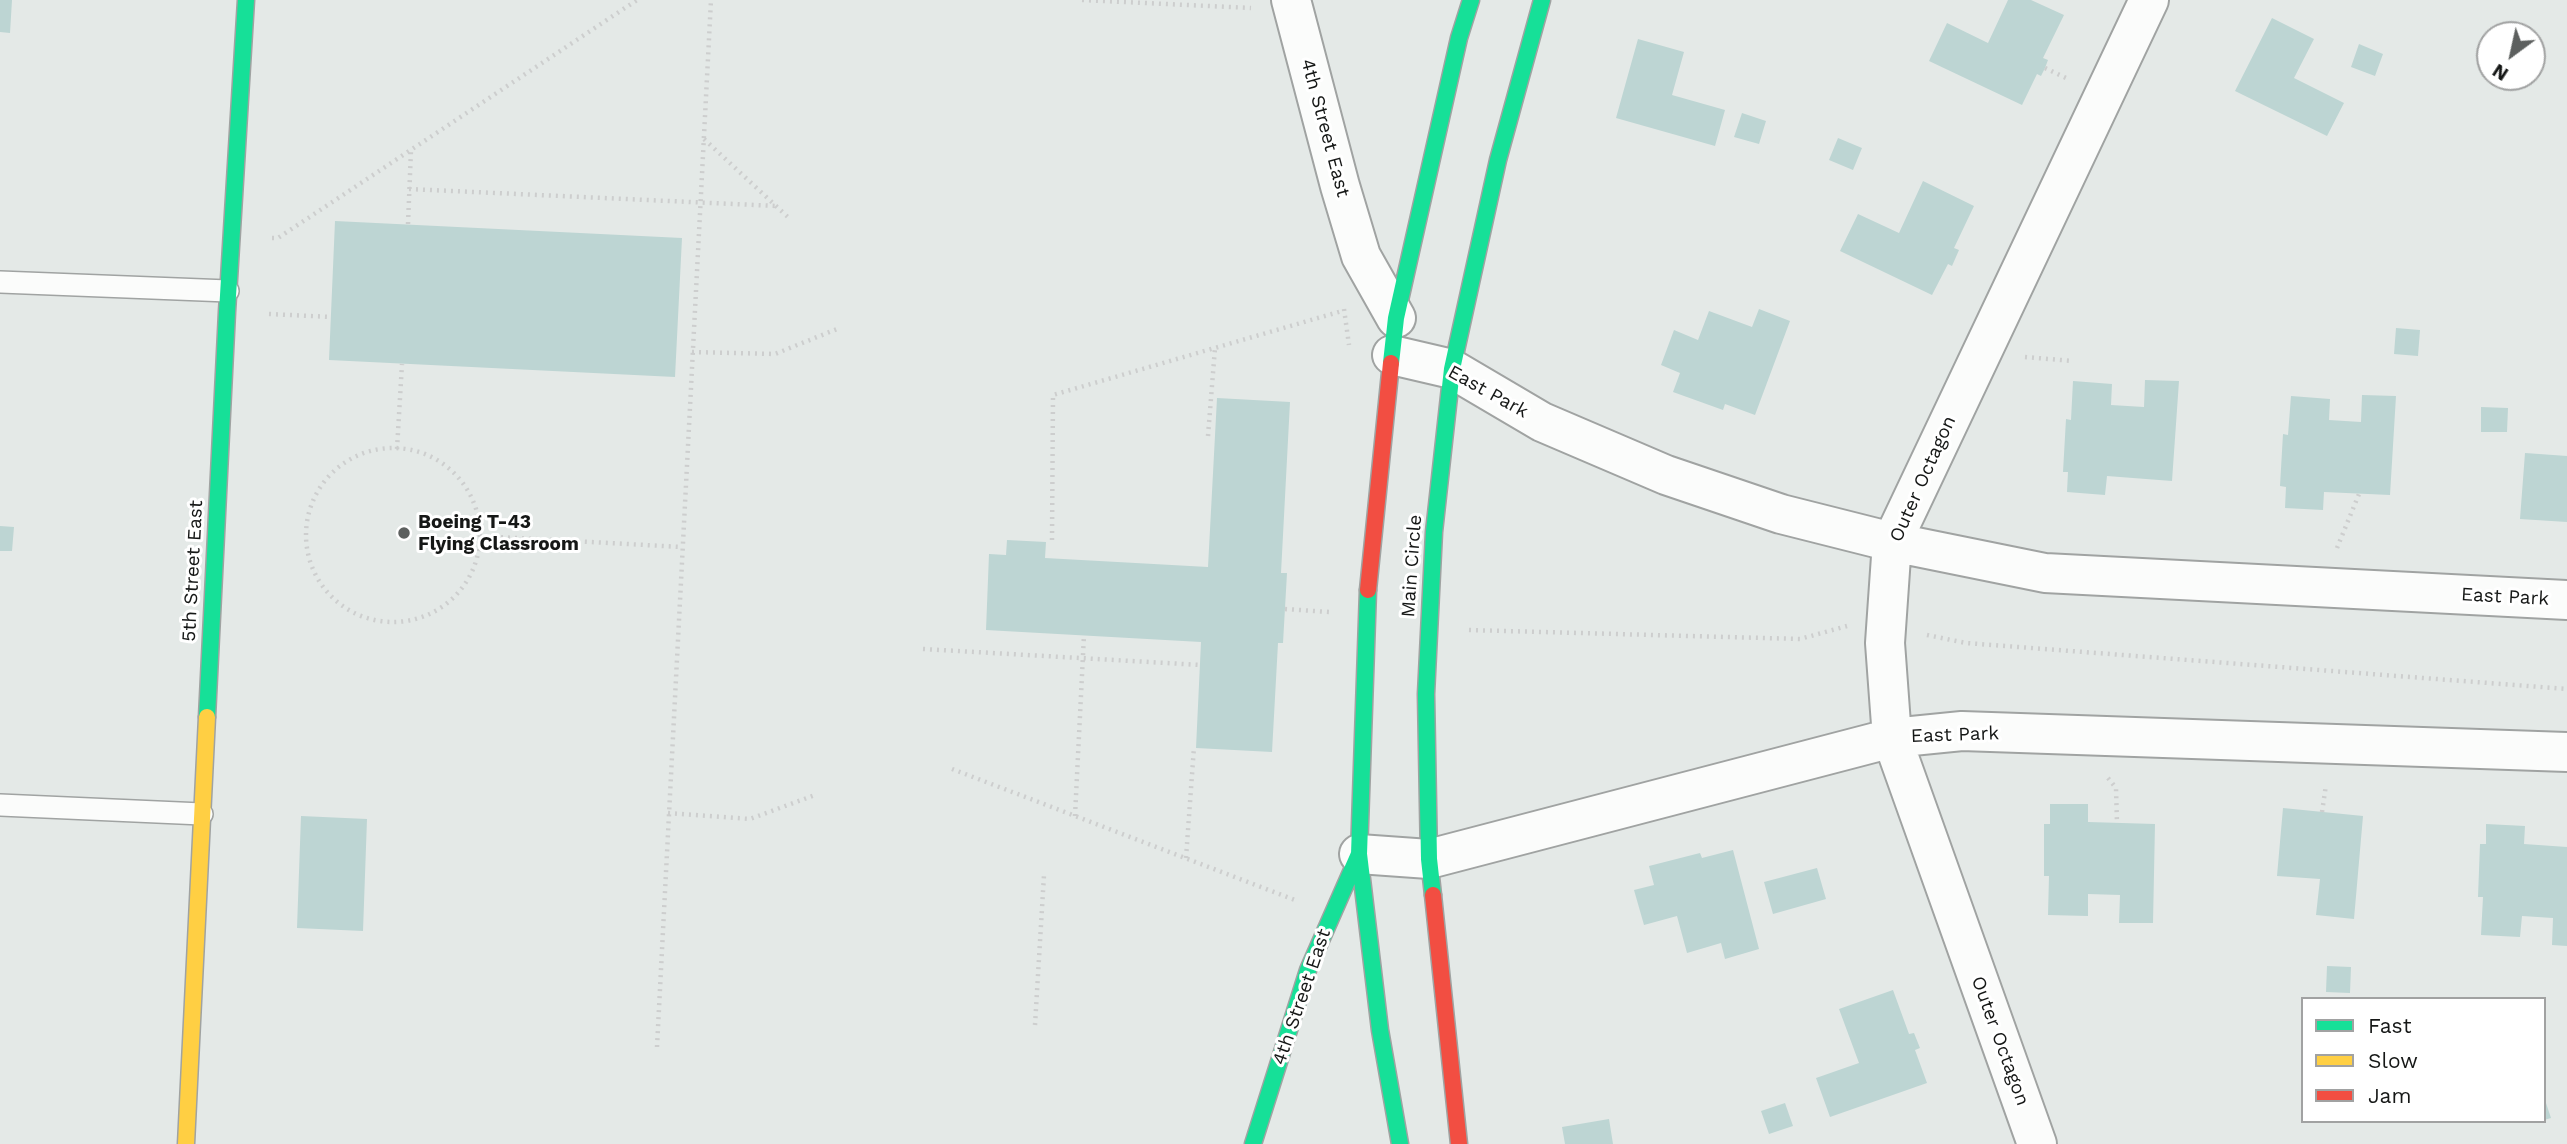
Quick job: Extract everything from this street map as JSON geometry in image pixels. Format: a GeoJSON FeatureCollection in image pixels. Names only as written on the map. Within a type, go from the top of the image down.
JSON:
{"type":"FeatureCollection","features":[{"type":"Feature","properties":{"kind":"street","name":"5th Street East"},"geometry":{"type":"LineString","coordinates":[[186,1144],[228,302],[246,0]]}},
{"type":"Feature","properties":{"kind":"street"},"geometry":{"type":"LineString","coordinates":[[1400,1144],[1380,1030],[1359,854],[1369,573],[1396,318],[1458,38],[1471,0]]}},
{"type":"Feature","properties":{"kind":"street","name":"Main Circle"},"geometry":{"type":"LineString","coordinates":[[1459,1144],[1429,859],[1426,694],[1434,532],[1452,369],[1498,160],[1542,0]]}},
{"type":"Feature","properties":{"kind":"street","name":"Outer Octagon"},"geometry":{"type":"LineString","coordinates":[[2037,1144],[1892,738],[1885,643],[1892,542],[2150,0]]}},
{"type":"Feature","properties":{"kind":"street","name":"4th Street East"},"geometry":{"type":"LineString","coordinates":[[1292,5],[1361,256],[1396,318]]}},
{"type":"Feature","properties":{"kind":"street"},"geometry":{"type":"LineString","coordinates":[[1361,256],[1410,253]]}},
{"type":"Feature","properties":{"kind":"street","name":"East Park"},"geometry":{"type":"LineString","coordinates":[[1392,355],[1452,369],[1542,422],[1666,475],[1782,514],[1892,542],[2045,573],[2567,600]]}},
{"type":"Feature","properties":{"kind":"street","name":"East Park"},"geometry":{"type":"LineString","coordinates":[[1359,854],[1429,859],[1892,738],[1962,731],[2567,752]]}},
{"type":"Feature","properties":{"kind":"street","name":"4th Street East"},"geometry":{"type":"LineString","coordinates":[[1253,1144],[1308,970],[1359,854]]}},
{"type":"Feature","properties":{"kind":"lane"},"geometry":{"type":"LineString","coordinates":[[0,282],[228,302]]}},
{"type":"Feature","properties":{"kind":"lane"},"geometry":{"type":"LineString","coordinates":[[0,805],[202,814]]}},
{"type":"Feature","properties":{"kind":"path"},"geometry":{"type":"LineString","coordinates":[[278,238],[637,0]]}},
{"type":"Feature","properties":{"kind":"path"},"geometry":{"type":"LineString","coordinates":[[657,1047],[711,0]]}},
{"type":"Feature","properties":{"kind":"path"},"geometry":{"type":"LineString","coordinates":[[1082,0],[1292,5]]}},
{"type":"Feature","properties":{"kind":"path"},"geometry":{"type":"LineString","coordinates":[[704,139],[790,219]]}},
{"type":"Feature","properties":{"kind":"path"},"geometry":{"type":"LineString","coordinates":[[408,224],[411,150]]}},
{"type":"Feature","properties":{"kind":"path"},"geometry":{"type":"LineString","coordinates":[[409,190],[777,206]]}},
{"type":"Feature","properties":{"kind":"path"},"geometry":{"type":"LineString","coordinates":[[228,302],[331,317]]}},
{"type":"Feature","properties":{"kind":"path"},"geometry":{"type":"LineString","coordinates":[[1052,540],[1053,395],[1342,311]]}},
{"type":"Feature","properties":{"kind":"path"},"geometry":{"type":"LineString","coordinates":[[692,352],[775,354],[837,329]]}},
{"type":"Feature","properties":{"kind":"path"},"geometry":{"type":"LineString","coordinates":[[1208,436],[1215,348]]}},
{"type":"Feature","properties":{"kind":"path"},"geometry":{"type":"LineString","coordinates":[[397,449],[402,364]]}},
{"type":"Feature","properties":{"kind":"path"},"geometry":{"type":"LineString","coordinates":[[383,448],[397,449],[411,449],[436,459],[458,476],[473,499],[481,528],[478,559],[465,586],[443,607],[416,620],[385,622],[356,614],[331,596],[313,571],[306,545],[307,517],[317,492],[334,470],[357,455],[383,448]]}},
{"type":"Feature","properties":{"kind":"path"},"geometry":{"type":"LineString","coordinates":[[2320,587],[2359,494]]}},
{"type":"Feature","properties":{"kind":"path"},"geometry":{"type":"LineString","coordinates":[[480,536],[682,547]]}},
{"type":"Feature","properties":{"kind":"path"},"geometry":{"type":"LineString","coordinates":[[1284,609],[1332,612]]}},
{"type":"Feature","properties":{"kind":"path"},"geometry":{"type":"LineString","coordinates":[[1429,629],[1800,639],[1862,622],[1966,643],[2567,689]]}},
{"type":"Feature","properties":{"kind":"path"},"geometry":{"type":"LineString","coordinates":[[1074,816],[1084,635]]}},
{"type":"Feature","properties":{"kind":"path"},"geometry":{"type":"LineString","coordinates":[[923,649],[1201,665]]}},
{"type":"Feature","properties":{"kind":"path"},"geometry":{"type":"LineString","coordinates":[[1186,858],[1194,747]]}},
{"type":"Feature","properties":{"kind":"path"},"geometry":{"type":"LineString","coordinates":[[952,769],[1320,909],[1327,926]]}},
{"type":"Feature","properties":{"kind":"path"},"geometry":{"type":"LineString","coordinates":[[668,813],[750,819],[815,795]]}},
{"type":"Feature","properties":{"kind":"path"},"geometry":{"type":"LineString","coordinates":[[1035,1025],[1044,875]]}},
{"type":"Feature","properties":{"kind":"building"},"geometry":{"type":"Polygon","coordinates":[[[0,0],[12,0],[10,33],[0,32],[0,0]]]}},
{"type":"Feature","properties":{"kind":"building"},"geometry":{"type":"Polygon","coordinates":[[[2008,0],[2031,0],[2064,15],[2043,58],[2048,60],[2045,68],[2041,76],[2037,74],[2022,105],[1929,61],[1947,23],[1988,43],[2008,0]]]}},
{"type":"Feature","properties":{"kind":"building"},"geometry":{"type":"Polygon","coordinates":[[[2272,18],[2314,39],[2294,78],[2344,103],[2327,136],[2235,91],[2272,18]]]}},
{"type":"Feature","properties":{"kind":"building"},"geometry":{"type":"Polygon","coordinates":[[[1638,39],[1684,52],[1672,95],[1725,110],[1715,146],[1616,118],[1638,39]]]}},
{"type":"Feature","properties":{"kind":"building"},"geometry":{"type":"Polygon","coordinates":[[[2359,44],[2383,54],[2375,76],[2351,67],[2359,44]]]}},
{"type":"Feature","properties":{"kind":"building"},"geometry":{"type":"Polygon","coordinates":[[[1742,113],[1766,121],[1759,144],[1734,137],[1742,113]]]}},
{"type":"Feature","properties":{"kind":"building"},"geometry":{"type":"Polygon","coordinates":[[[1838,138],[1862,148],[1853,170],[1829,160],[1838,138]]]}},
{"type":"Feature","properties":{"kind":"building"},"geometry":{"type":"Polygon","coordinates":[[[1923,181],[1974,206],[1954,248],[1959,250],[1952,266],[1948,264],[1932,295],[1840,251],[1858,214],[1899,233],[1923,181]]]}},
{"type":"Feature","properties":{"kind":"building"},"geometry":{"type":"Polygon","coordinates":[[[335,221],[682,238],[675,377],[329,360],[335,221]]]}},
{"type":"Feature","properties":{"kind":"building"},"geometry":{"type":"Polygon","coordinates":[[[1759,309],[1790,321],[1755,415],[1725,404],[1723,410],[1673,392],[1680,373],[1661,365],[1674,330],[1698,340],[1709,311],[1752,327],[1759,309]]]}},
{"type":"Feature","properties":{"kind":"building"},"geometry":{"type":"Polygon","coordinates":[[[2396,328],[2420,330],[2418,356],[2394,354],[2396,328]]]}},
{"type":"Feature","properties":{"kind":"building"},"geometry":{"type":"Polygon","coordinates":[[[2145,380],[2179,381],[2172,481],[2107,476],[2105,495],[2067,492],[2068,472],[2063,472],[2066,419],[2071,420],[2073,381],[2112,384],[2111,405],[2144,407],[2145,380]]]}},
{"type":"Feature","properties":{"kind":"building"},"geometry":{"type":"Polygon","coordinates":[[[2362,395],[2396,396],[2390,495],[2324,492],[2323,510],[2285,508],[2286,487],[2280,486],[2283,434],[2288,435],[2291,396],[2330,399],[2329,420],[2361,422],[2362,395]]]}},
{"type":"Feature","properties":{"kind":"building"},"geometry":{"type":"Polygon","coordinates":[[[1217,398],[1290,402],[1281,573],[1287,573],[1283,643],[1278,643],[1272,752],[1196,748],[1201,642],[986,630],[989,554],[1006,555],[1007,540],[1046,542],[1045,558],[1208,567],[1217,398]]]}},
{"type":"Feature","properties":{"kind":"building"},"geometry":{"type":"Polygon","coordinates":[[[2481,407],[2508,408],[2507,432],[2481,432],[2481,407]]]}},
{"type":"Feature","properties":{"kind":"building"},"geometry":{"type":"Polygon","coordinates":[[[2525,453],[2567,456],[2567,522],[2520,519],[2525,453]]]}},
{"type":"Feature","properties":{"kind":"building"},"geometry":{"type":"Polygon","coordinates":[[[0,526],[14,527],[12,551],[0,551],[0,526]]]}},
{"type":"Feature","properties":{"kind":"building"},"geometry":{"type":"Polygon","coordinates":[[[2050,804],[2088,804],[2088,822],[2155,824],[2153,923],[2119,923],[2120,895],[2088,894],[2088,916],[2048,915],[2049,876],[2044,876],[2044,824],[2050,824],[2050,804]]]}},
{"type":"Feature","properties":{"kind":"building"},"geometry":{"type":"Polygon","coordinates":[[[2283,808],[2363,816],[2354,919],[2316,915],[2320,879],[2277,876],[2283,808]]]}},
{"type":"Feature","properties":{"kind":"building"},"geometry":{"type":"Polygon","coordinates":[[[301,816],[367,819],[363,931],[297,928],[301,816]]]}},
{"type":"Feature","properties":{"kind":"building"},"geometry":{"type":"Polygon","coordinates":[[[2486,824],[2525,826],[2524,844],[2567,847],[2567,946],[2552,945],[2553,918],[2522,916],[2520,937],[2481,935],[2483,897],[2478,897],[2480,844],[2486,844],[2486,824]]]}},
{"type":"Feature","properties":{"kind":"building"},"geometry":{"type":"Polygon","coordinates":[[[1733,850],[1759,949],[1725,959],[1721,943],[1687,953],[1677,916],[1644,925],[1634,890],[1654,885],[1649,866],[1700,853],[1702,858],[1733,850]]]}},
{"type":"Feature","properties":{"kind":"building"},"geometry":{"type":"Polygon","coordinates":[[[1817,868],[1826,899],[1773,914],[1764,882],[1817,868]]]}},
{"type":"Feature","properties":{"kind":"building"},"geometry":{"type":"Polygon","coordinates":[[[2327,966],[2351,967],[2350,993],[2326,992],[2327,966]]]}},
{"type":"Feature","properties":{"kind":"building"},"geometry":{"type":"Polygon","coordinates":[[[1893,990],[1909,1034],[1914,1033],[1920,1048],[1915,1050],[1927,1083],[1830,1117],[1816,1078],[1859,1063],[1839,1009],[1893,990]]]}},
{"type":"Feature","properties":{"kind":"building"},"geometry":{"type":"Polygon","coordinates":[[[1785,1103],[1793,1126],[1769,1134],[1761,1111],[1785,1103]]]}},
{"type":"Feature","properties":{"kind":"building"},"geometry":{"type":"Polygon","coordinates":[[[2546,1103],[2551,1118],[2546,1119],[2546,1103]]]}},
{"type":"Feature","properties":{"kind":"building"},"geometry":{"type":"Polygon","coordinates":[[[1609,1119],[1613,1144],[1565,1144],[1562,1127],[1609,1119]]]}},
{"type":"Feature","properties":{"kind":"traffic: fast"},"geometry":{"type":"LineString","coordinates":[[207,717],[246,0]]}},
{"type":"Feature","properties":{"kind":"traffic: fast"},"geometry":{"type":"LineString","coordinates":[[1391,363],[1396,318],[1459,38],[1471,0]]}},
{"type":"Feature","properties":{"kind":"traffic: fast"},"geometry":{"type":"LineString","coordinates":[[1433,895],[1429,859],[1426,694],[1434,532],[1452,369],[1498,160],[1542,0]]}},
{"type":"Feature","properties":{"kind":"traffic: fast"},"geometry":{"type":"LineString","coordinates":[[1368,590],[1359,854],[1380,1030],[1400,1144]]}},
{"type":"Feature","properties":{"kind":"traffic: fast"},"geometry":{"type":"LineString","coordinates":[[1253,1144],[1308,970],[1359,854]]}},
{"type":"Feature","properties":{"kind":"traffic: slow"},"geometry":{"type":"LineString","coordinates":[[186,1144],[207,717]]}},
{"type":"Feature","properties":{"kind":"traffic: jam"},"geometry":{"type":"LineString","coordinates":[[1368,590],[1391,363]]}},
{"type":"Feature","properties":{"kind":"traffic: jam"},"geometry":{"type":"LineString","coordinates":[[1433,895],[1459,1144]]}},
{"type":"Feature","properties":{"kind":"place","name":"Boeing T-43 Flying Classroom"},"geometry":{"type":"Point","coordinates":[404,533]}}]}
